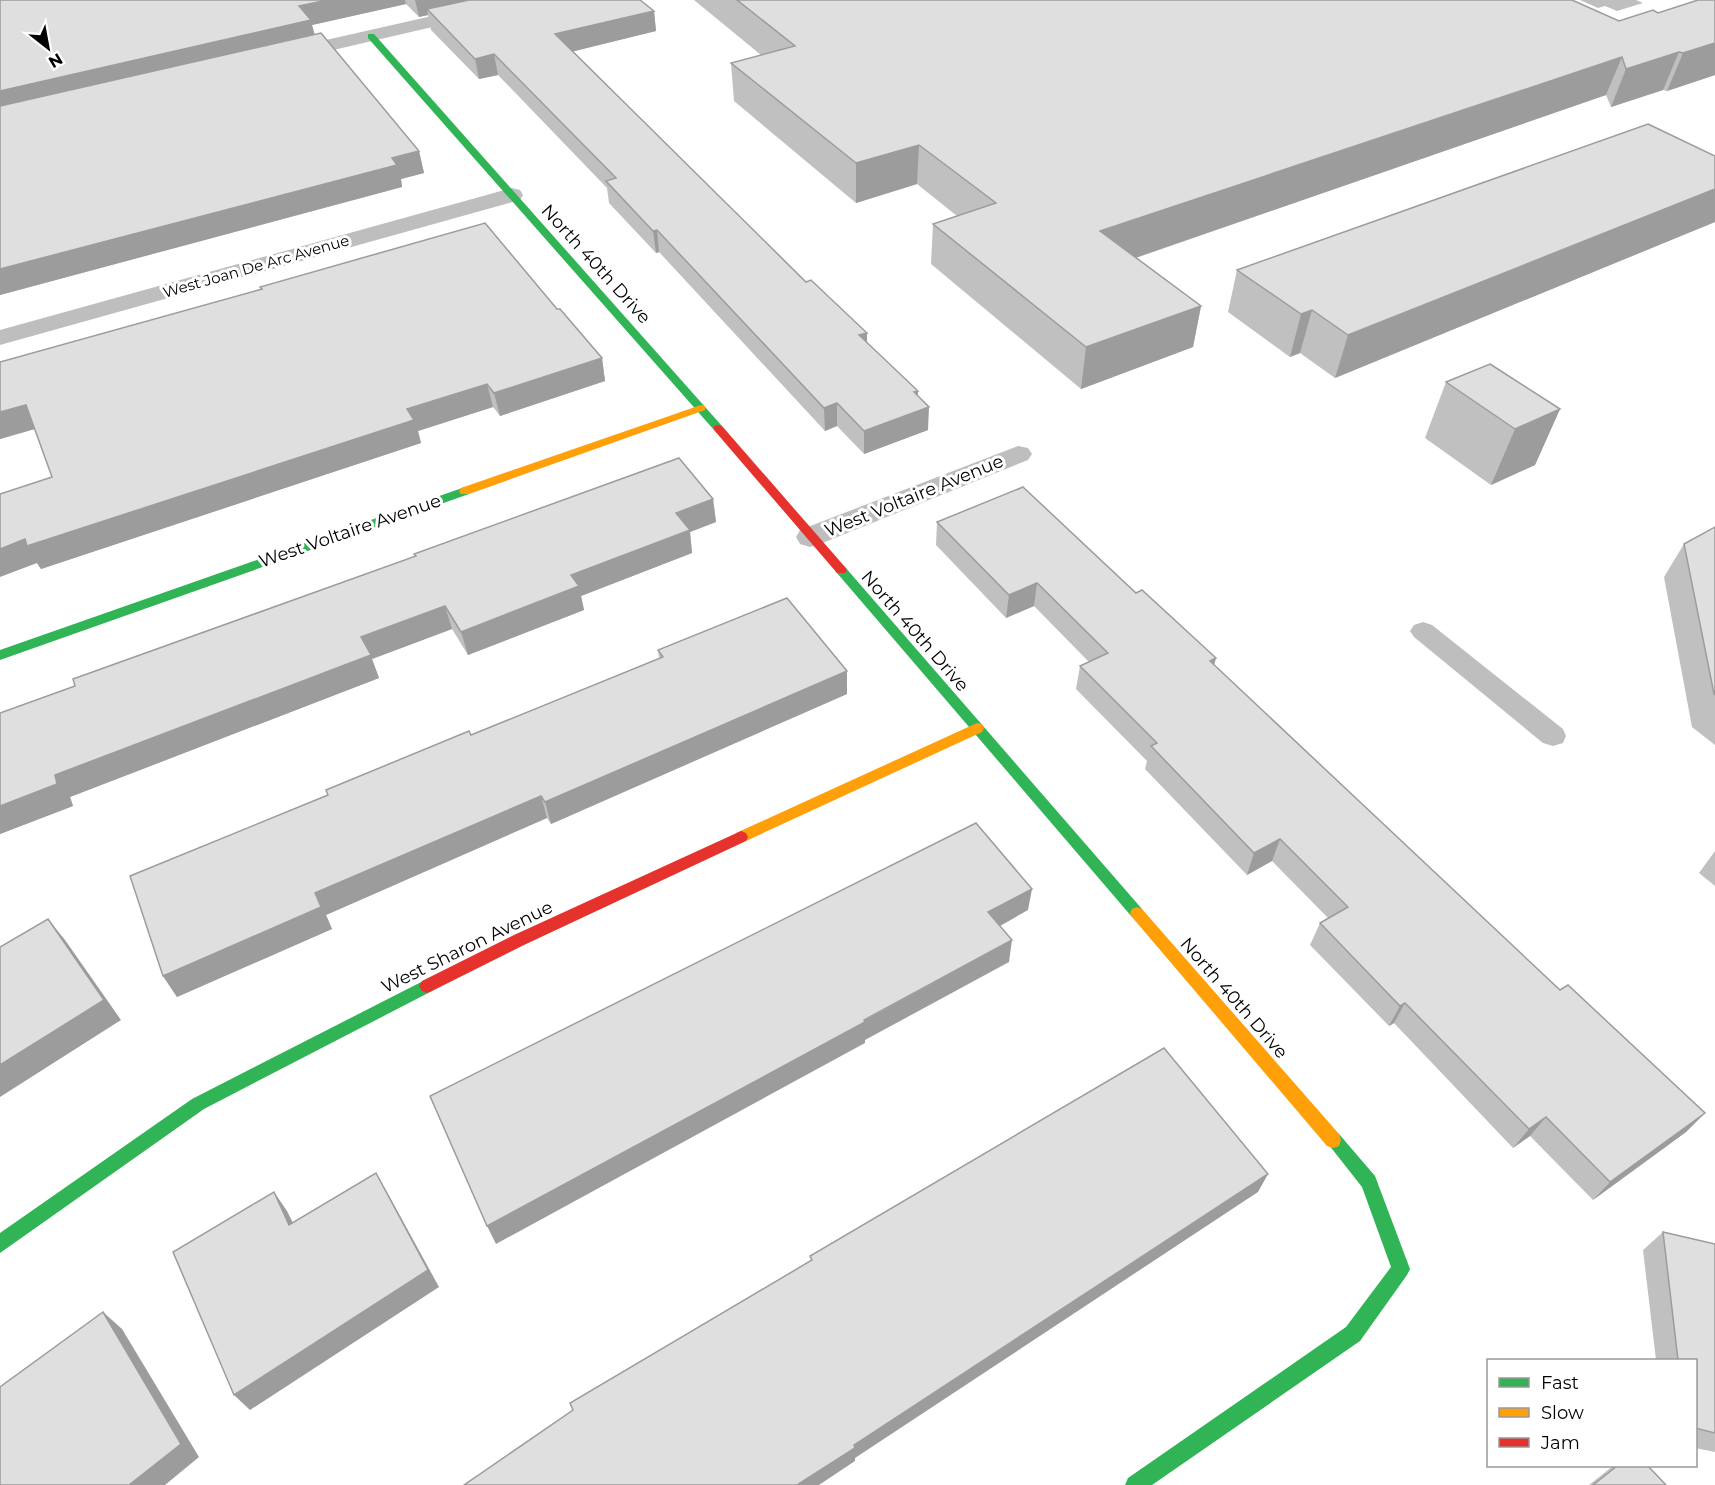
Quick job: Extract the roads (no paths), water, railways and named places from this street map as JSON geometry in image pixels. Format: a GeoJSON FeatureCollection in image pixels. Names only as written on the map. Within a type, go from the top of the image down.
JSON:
{"type":"FeatureCollection","features":[{"type":"Feature","properties":{"kind":"street"},"geometry":{"type":"LineString","coordinates":[[266,60],[527,0]]}},
{"type":"Feature","properties":{"kind":"street","name":"North 40th Drive"},"geometry":{"type":"LineString","coordinates":[[370,36],[701,408],[1369,1182],[1401,1269],[1353,1334],[1135,1485]]}},
{"type":"Feature","properties":{"kind":"street","name":"West Joan De Arc Avenue"},"geometry":{"type":"LineString","coordinates":[[0,338],[512,195]]}},
{"type":"Feature","properties":{"kind":"street","name":"West Voltaire Avenue"},"geometry":{"type":"LineString","coordinates":[[0,655],[701,408]]}},
{"type":"Feature","properties":{"kind":"street","name":"West Voltaire Avenue"},"geometry":{"type":"LineString","coordinates":[[810,537],[1018,454]]}},
{"type":"Feature","properties":{"kind":"street","name":"West Sharon Avenue"},"geometry":{"type":"LineString","coordinates":[[0,1244],[198,1104],[364,1017],[519,940],[977,728]]}},
{"type":"Feature","properties":{"kind":"lane"},"geometry":{"type":"LineString","coordinates":[[1423,630],[1553,736]]}}]}
